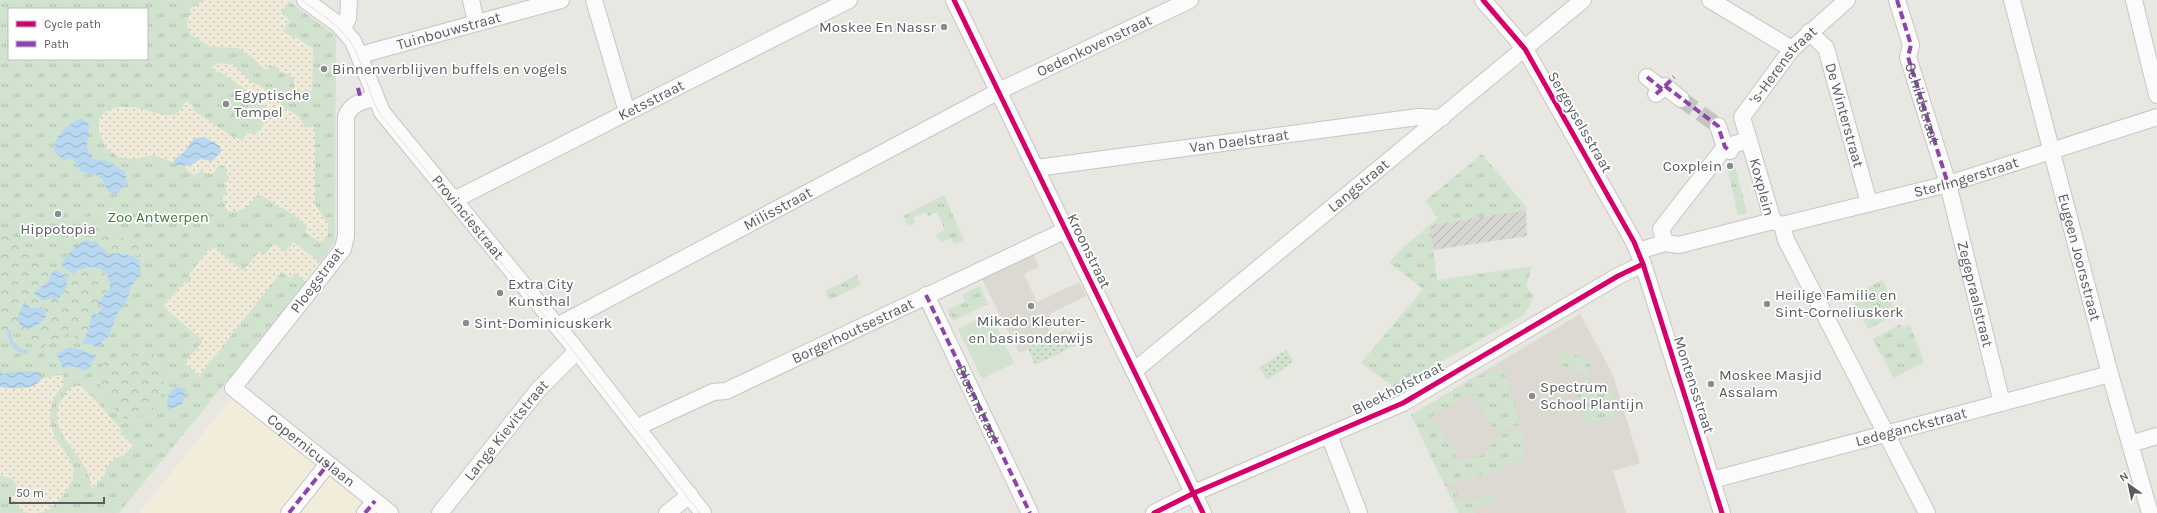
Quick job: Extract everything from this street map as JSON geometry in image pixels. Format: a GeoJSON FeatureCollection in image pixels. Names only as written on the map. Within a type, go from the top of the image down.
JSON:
{"type":"FeatureCollection","features":[{"type":"Feature","properties":{"kind":"street","name":"Provinciestraat"},"geometry":{"type":"LineString","coordinates":[[305,0],[343,29],[353,41],[360,55],[364,94],[382,112],[557,326],[704,513]]}},
{"type":"Feature","properties":{"kind":"street"},"geometry":{"type":"LineString","coordinates":[[343,29],[348,18],[349,0]]}},
{"type":"Feature","properties":{"kind":"street"},"geometry":{"type":"LineString","coordinates":[[471,0],[476,24]]}},
{"type":"Feature","properties":{"kind":"street","name":"Tuinbouwstraat"},"geometry":{"type":"LineString","coordinates":[[360,55],[561,0]]}},
{"type":"Feature","properties":{"kind":"street"},"geometry":{"type":"LineString","coordinates":[[594,0],[627,112]]}},
{"type":"Feature","properties":{"kind":"street","name":"Ketsstraat"},"geometry":{"type":"LineString","coordinates":[[454,200],[848,0]]}},
{"type":"Feature","properties":{"kind":"street","name":"Kroonstraat"},"geometry":{"type":"LineString","coordinates":[[954,0],[1203,513]]}},
{"type":"Feature","properties":{"kind":"street","name":"Oedenkovenstraat"},"geometry":{"type":"LineString","coordinates":[[999,91],[1190,0]]}},
{"type":"Feature","properties":{"kind":"street","name":"Sergeyselsstraat"},"geometry":{"type":"LineString","coordinates":[[1483,0],[1525,49],[1640,258]]}},
{"type":"Feature","properties":{"kind":"street","name":"Langstraat"},"geometry":{"type":"LineString","coordinates":[[1134,371],[1583,0]]}},
{"type":"Feature","properties":{"kind":"street"},"geometry":{"type":"LineString","coordinates":[[1710,0],[1792,49]]}},
{"type":"Feature","properties":{"kind":"street","name":"'s-Herenstraat"},"geometry":{"type":"LineString","coordinates":[[1749,140],[1742,117],[1792,49],[1809,32],[1847,0]]}},
{"type":"Feature","properties":{"kind":"street","name":"Schildstraat"},"geometry":{"type":"LineString","coordinates":[[1897,0],[1911,45],[1908,57],[1948,184]]}},
{"type":"Feature","properties":{"kind":"street","name":"Eugeen Joorsstraat"},"geometry":{"type":"LineString","coordinates":[[2012,0],[2110,374],[2150,513]]}},
{"type":"Feature","properties":{"kind":"street"},"geometry":{"type":"LineString","coordinates":[[2134,0],[2157,95]]}},
{"type":"Feature","properties":{"kind":"street","name":"De Winterstraat"},"geometry":{"type":"LineString","coordinates":[[1809,32],[1826,48],[1869,203]]}},
{"type":"Feature","properties":{"kind":"street"},"geometry":{"type":"LineString","coordinates":[[1647,77],[1664,86],[1681,99]]}},
{"type":"Feature","properties":{"kind":"street","name":"Milisstraat"},"geometry":{"type":"LineString","coordinates":[[557,326],[999,91]]}},
{"type":"Feature","properties":{"kind":"street","name":"Ploegstraat"},"geometry":{"type":"LineString","coordinates":[[233,388],[343,250],[346,236],[346,117],[350,109],[364,94]]}},
{"type":"Feature","properties":{"kind":"street","name":"Van Daelstraat"},"geometry":{"type":"LineString","coordinates":[[1036,168],[1418,117],[1442,118]]}},
{"type":"Feature","properties":{"kind":"street","name":"Sterlingerstraat"},"geometry":{"type":"LineString","coordinates":[[1777,223],[1948,184],[2157,117]]}},
{"type":"Feature","properties":{"kind":"street"},"geometry":{"type":"LineString","coordinates":[[1665,243],[1661,229],[1728,149],[1718,126]]}},
{"type":"Feature","properties":{"kind":"street","name":"Koxplein"},"geometry":{"type":"LineString","coordinates":[[1640,258],[1665,243],[1679,245],[1777,223],[1749,140],[1728,149]]}},
{"type":"Feature","properties":{"kind":"street","name":"Zegepraalstraat"},"geometry":{"type":"LineString","coordinates":[[1948,184],[2002,403]]}},
{"type":"Feature","properties":{"kind":"street"},"geometry":{"type":"LineString","coordinates":[[1777,223],[1927,513]]}},
{"type":"Feature","properties":{"kind":"street","name":"Borgerhoutsestraat"},"geometry":{"type":"LineString","coordinates":[[638,429],[713,392],[726,391],[1066,230]]}},
{"type":"Feature","properties":{"kind":"street","name":"Bleekhofstraat"},"geometry":{"type":"LineString","coordinates":[[1154,513],[1194,493],[1403,403],[1618,276],[1640,258]]}},
{"type":"Feature","properties":{"kind":"street","name":"Montensstraat"},"geometry":{"type":"LineString","coordinates":[[1640,258],[1722,513]]}},
{"type":"Feature","properties":{"kind":"street","name":"Bloemstraat"},"geometry":{"type":"LineString","coordinates":[[926,295],[1030,513]]}},
{"type":"Feature","properties":{"kind":"street","name":"Lange Kievitstraat"},"geometry":{"type":"LineString","coordinates":[[440,513],[539,389],[577,351]]}},
{"type":"Feature","properties":{"kind":"street","name":"Ledeganckstraat"},"geometry":{"type":"LineString","coordinates":[[1712,480],[2110,374]]}},
{"type":"Feature","properties":{"kind":"street","name":"Copernicuslaan"},"geometry":{"type":"LineString","coordinates":[[233,388],[328,464],[370,507],[390,513]]}},
{"type":"Feature","properties":{"kind":"street"},"geometry":{"type":"LineString","coordinates":[[1329,435],[1359,513]]}},
{"type":"Feature","properties":{"kind":"street"},"geometry":{"type":"LineString","coordinates":[[2130,444],[2157,436]]}},
{"type":"Feature","properties":{"kind":"street"},"geometry":{"type":"LineString","coordinates":[[289,513],[328,464]]}},
{"type":"Feature","properties":{"kind":"street"},"geometry":{"type":"LineString","coordinates":[[667,513],[690,495]]}},
{"type":"Feature","properties":{"kind":"shaded area"},"geometry":{"type":"Polygon","coordinates":[[[1526,210],[1527,236],[1433,250],[1430,225],[1526,210]]]}},
{"type":"Feature","properties":{"kind":"shaded area","name":"Mikado Kleuter- en basisonderwijs"},"geometry":{"type":"Polygon","coordinates":[[[1033,254],[1039,267],[1024,274],[1037,302],[1079,282],[1086,296],[1049,314],[1053,322],[1047,326],[1053,337],[1019,353],[982,279],[1033,254]]]}},
{"type":"Feature","properties":{"kind":"shaded area","name":"Spectrum School Plantijn"},"geometry":{"type":"Polygon","coordinates":[[[1580,314],[1613,375],[1640,463],[1613,471],[1626,513],[1459,513],[1411,415],[1580,314]]]}},
{"type":"Feature","properties":{"kind":"shaded area"},"geometry":{"type":"Polygon","coordinates":[[[241,386],[400,513],[139,513],[241,386]]]}},
{"type":"Feature","properties":{"kind":"green space","name":"Zoo Antwerpen"},"geometry":{"type":"Polygon","coordinates":[[[0,0],[287,0],[336,36],[335,241],[307,283],[119,513],[0,513],[0,0]]]}},
{"type":"Feature","properties":{"kind":"green space"},"geometry":{"type":"Polygon","coordinates":[[[1482,154],[1527,208],[1526,210],[1430,225],[1437,280],[1532,266],[1526,286],[1534,297],[1524,315],[1395,388],[1361,363],[1423,289],[1389,262],[1404,247],[1438,218],[1425,201],[1482,154]]]}},
{"type":"Feature","properties":{"kind":"green space"},"geometry":{"type":"Polygon","coordinates":[[[1735,166],[1747,213],[1738,215],[1727,168],[1735,166]]]}},
{"type":"Feature","properties":{"kind":"green space"},"geometry":{"type":"Polygon","coordinates":[[[944,195],[964,240],[954,245],[951,238],[941,243],[936,234],[945,230],[937,212],[928,216],[926,212],[913,218],[915,223],[908,226],[903,216],[944,195]]]}},
{"type":"Feature","properties":{"kind":"green space"},"geometry":{"type":"Polygon","coordinates":[[[92,214],[98,217],[110,230],[140,247],[142,249],[141,253],[136,257],[103,251],[96,242],[94,226],[88,218],[92,214]]]}},
{"type":"Feature","properties":{"kind":"green space"},"geometry":{"type":"Polygon","coordinates":[[[0,233],[15,239],[31,251],[39,262],[56,269],[70,280],[78,270],[87,267],[102,270],[109,277],[109,291],[93,313],[86,335],[82,342],[76,338],[69,329],[66,331],[65,337],[48,343],[38,351],[19,332],[8,329],[0,338],[0,233]]]}},
{"type":"Feature","properties":{"kind":"green space"},"geometry":{"type":"Polygon","coordinates":[[[857,275],[861,285],[829,300],[825,291],[857,275]]]}},
{"type":"Feature","properties":{"kind":"green space"},"geometry":{"type":"Polygon","coordinates":[[[1883,280],[1896,314],[1868,329],[1851,296],[1883,280]]]}},
{"type":"Feature","properties":{"kind":"green space"},"geometry":{"type":"Polygon","coordinates":[[[980,286],[988,304],[953,321],[947,310],[965,301],[962,295],[980,286]]]}},
{"type":"Feature","properties":{"kind":"green space"},"geometry":{"type":"Polygon","coordinates":[[[990,313],[1014,363],[982,379],[958,329],[990,313]]]}},
{"type":"Feature","properties":{"kind":"green space"},"geometry":{"type":"Polygon","coordinates":[[[1900,324],[1902,328],[1910,325],[1924,362],[1894,378],[1873,339],[1900,324]]]}},
{"type":"Feature","properties":{"kind":"green space"},"geometry":{"type":"Polygon","coordinates":[[[1066,330],[1067,332],[1071,331],[1076,345],[1035,365],[1028,349],[1066,330]]]}},
{"type":"Feature","properties":{"kind":"green space"},"geometry":{"type":"Polygon","coordinates":[[[1286,350],[1294,361],[1268,380],[1259,368],[1286,350]]]}},
{"type":"Feature","properties":{"kind":"green space"},"geometry":{"type":"Polygon","coordinates":[[[1562,350],[1592,362],[1587,375],[1557,363],[1562,350]]]}},
{"type":"Feature","properties":{"kind":"green space"},"geometry":{"type":"Polygon","coordinates":[[[135,351],[150,353],[160,359],[164,370],[163,389],[158,403],[150,412],[128,419],[124,418],[118,413],[101,386],[98,378],[102,366],[109,357],[118,358],[128,352],[135,351]]]}},
{"type":"Feature","properties":{"kind":"green space"},"geometry":{"type":"Polygon","coordinates":[[[1500,370],[1506,377],[1520,424],[1496,433],[1472,392],[1431,417],[1459,461],[1484,455],[1498,436],[1522,428],[1526,443],[1520,445],[1525,460],[1445,486],[1411,415],[1478,376],[1500,370]]]}},
{"type":"Feature","properties":{"kind":"green space"},"geometry":{"type":"Polygon","coordinates":[[[1584,380],[1611,389],[1617,415],[1581,424],[1586,413],[1572,406],[1584,380]]]}},
{"type":"Feature","properties":{"kind":"green space"},"geometry":{"type":"Polygon","coordinates":[[[1455,488],[1459,504],[1493,494],[1495,501],[1474,507],[1475,513],[1459,513],[1447,490],[1455,488]]]}},
{"type":"Feature","properties":{"kind":"sand"},"geometry":{"type":"Polygon","coordinates":[[[205,0],[287,0],[289,2],[281,13],[288,18],[289,22],[283,31],[293,38],[295,36],[313,49],[312,90],[294,92],[294,78],[279,70],[279,68],[269,65],[268,69],[264,69],[251,56],[237,48],[212,47],[191,35],[187,27],[190,9],[205,0]]]}},
{"type":"Feature","properties":{"kind":"sand"},"geometry":{"type":"Polygon","coordinates":[[[217,63],[234,65],[253,83],[262,86],[271,100],[280,102],[283,107],[296,114],[305,128],[312,125],[315,131],[315,204],[328,224],[328,235],[321,243],[305,232],[308,227],[306,224],[263,196],[257,196],[251,203],[239,211],[230,212],[225,210],[225,203],[221,198],[227,193],[224,183],[229,180],[225,166],[219,166],[213,174],[200,171],[194,176],[185,167],[154,155],[134,159],[118,157],[106,148],[98,129],[100,117],[106,111],[118,107],[134,107],[165,115],[174,115],[181,109],[186,101],[194,107],[193,110],[233,137],[234,136],[242,141],[248,133],[254,134],[261,130],[264,122],[260,116],[266,107],[258,101],[259,99],[219,71],[218,73],[211,68],[217,63]]]}},
{"type":"Feature","properties":{"kind":"sand"},"geometry":{"type":"Polygon","coordinates":[[[293,242],[321,263],[307,283],[295,273],[290,278],[282,271],[199,376],[187,365],[186,361],[202,342],[201,339],[166,309],[164,305],[184,283],[187,284],[191,281],[188,276],[209,249],[215,248],[243,271],[259,251],[264,255],[274,244],[285,252],[293,242]]]}},
{"type":"Feature","properties":{"kind":"sand"},"geometry":{"type":"Polygon","coordinates":[[[63,375],[63,385],[54,398],[50,412],[50,420],[54,435],[72,464],[72,480],[65,493],[55,505],[44,512],[29,513],[18,507],[11,497],[18,493],[17,486],[13,480],[0,476],[0,387],[27,388],[34,385],[42,378],[63,375]]]}},
{"type":"Feature","properties":{"kind":"sand"},"geometry":{"type":"Polygon","coordinates":[[[74,386],[80,386],[86,390],[120,428],[124,437],[133,445],[125,455],[115,458],[106,468],[105,475],[93,489],[84,465],[63,435],[58,425],[57,414],[60,402],[69,389],[74,386]]]}},
{"type":"Feature","properties":{"kind":"water"},"geometry":{"type":"Polygon","coordinates":[[[80,119],[88,122],[89,132],[87,148],[92,158],[110,162],[125,172],[127,183],[118,193],[110,192],[99,176],[80,171],[73,158],[64,160],[55,153],[54,148],[58,137],[70,124],[80,119]]]}},
{"type":"Feature","properties":{"kind":"water"},"geometry":{"type":"Polygon","coordinates":[[[204,137],[220,146],[221,152],[212,161],[200,159],[194,164],[188,166],[173,164],[176,158],[184,152],[196,138],[204,137]]]}},
{"type":"Feature","properties":{"kind":"water"},"geometry":{"type":"Polygon","coordinates":[[[86,240],[96,242],[107,253],[124,254],[136,258],[139,260],[141,273],[131,287],[127,300],[118,313],[108,337],[96,347],[82,342],[87,334],[93,312],[97,315],[102,308],[98,303],[110,288],[109,280],[102,270],[97,268],[84,268],[73,274],[60,264],[76,246],[86,240]]]}},
{"type":"Feature","properties":{"kind":"water"},"geometry":{"type":"Polygon","coordinates":[[[56,269],[68,278],[64,293],[57,299],[42,300],[34,293],[50,280],[50,275],[56,269]]]}},
{"type":"Feature","properties":{"kind":"water"},"geometry":{"type":"Polygon","coordinates":[[[25,301],[30,308],[42,307],[46,314],[41,323],[30,329],[21,326],[17,318],[25,301]]]}},
{"type":"Feature","properties":{"kind":"water"},"geometry":{"type":"Polygon","coordinates":[[[68,348],[76,348],[96,355],[89,369],[83,370],[74,366],[63,369],[57,354],[68,348]]]}},
{"type":"Feature","properties":{"kind":"water"},"geometry":{"type":"Polygon","coordinates":[[[18,371],[38,372],[42,378],[35,385],[29,387],[0,387],[0,372],[4,374],[18,371]]]}},
{"type":"Feature","properties":{"kind":"water"},"geometry":{"type":"Polygon","coordinates":[[[176,387],[181,387],[186,390],[182,404],[168,410],[167,401],[169,394],[176,387]]]}},
{"type":"Feature","properties":{"kind":"waterway"},"geometry":{"type":"LineString","coordinates":[[9,331],[14,346],[19,350],[27,352]]}},
{"type":"Feature","properties":{"kind":"tunnel"},"geometry":{"type":"LineString","coordinates":[[1681,99],[1718,126]]}},
{"type":"Feature","properties":{"kind":"tram line"},"geometry":{"type":"LineString","coordinates":[[301,0],[345,34],[355,50],[372,99],[380,114],[575,353],[700,513]]}},
{"type":"Feature","properties":{"kind":"marked path"},"geometry":{"type":"LineString","coordinates":[[1897,0],[1911,45],[1908,57],[1948,184]]}},
{"type":"Feature","properties":{"kind":"marked path"},"geometry":{"type":"LineString","coordinates":[[1647,77],[1662,89]]}},
{"type":"Feature","properties":{"kind":"marked path"},"geometry":{"type":"LineString","coordinates":[[1665,86],[1674,77]]}},
{"type":"Feature","properties":{"kind":"marked path"},"geometry":{"type":"LineString","coordinates":[[1656,94],[1665,86],[1718,126],[1725,147],[1730,151]]}},
{"type":"Feature","properties":{"kind":"marked path"},"geometry":{"type":"LineString","coordinates":[[358,88],[360,96]]}},
{"type":"Feature","properties":{"kind":"marked path"},"geometry":{"type":"LineString","coordinates":[[926,295],[1030,513]]}},
{"type":"Feature","properties":{"kind":"marked path"},"geometry":{"type":"LineString","coordinates":[[289,513],[328,464]]}},
{"type":"Feature","properties":{"kind":"marked path"},"geometry":{"type":"LineString","coordinates":[[365,513],[375,501]]}},
{"type":"Feature","properties":{"kind":"cycle path"},"geometry":{"type":"LineString","coordinates":[[954,0],[1203,513]]}},
{"type":"Feature","properties":{"kind":"cycle path"},"geometry":{"type":"LineString","coordinates":[[1483,0],[1525,49],[1634,242],[1643,264],[1722,513]]}},
{"type":"Feature","properties":{"kind":"cycle path"},"geometry":{"type":"LineString","coordinates":[[1154,513],[1194,493],[1403,403],[1618,276],[1643,264]]}},
{"type":"Feature","properties":{"kind":"place","name":"Moskee En Nassr"},"geometry":{"type":"Point","coordinates":[944,27]}},
{"type":"Feature","properties":{"kind":"place","name":"Binnenverblijven buffels en vogels"},"geometry":{"type":"Point","coordinates":[324,69]}},
{"type":"Feature","properties":{"kind":"place","name":"Egyptische Tempel"},"geometry":{"type":"Point","coordinates":[226,104]}},
{"type":"Feature","properties":{"kind":"place","name":"Coxplein"},"geometry":{"type":"Point","coordinates":[1730,166]}},
{"type":"Feature","properties":{"kind":"place","name":"Hippotopia"},"geometry":{"type":"Point","coordinates":[58,214]}},
{"type":"Feature","properties":{"kind":"place","name":"Extra City Kunsthal"},"geometry":{"type":"Point","coordinates":[500,293]}},
{"type":"Feature","properties":{"kind":"place","name":"Heilige Familie en Sint-Corneliuskerk"},"geometry":{"type":"Point","coordinates":[1767,304]}},
{"type":"Feature","properties":{"kind":"place","name":"Mikado Kleuter- en basisonderwijs"},"geometry":{"type":"Point","coordinates":[1031,306]}},
{"type":"Feature","properties":{"kind":"place","name":"Sint-Dominicuskerk"},"geometry":{"type":"Point","coordinates":[466,323]}},
{"type":"Feature","properties":{"kind":"place","name":"Moskee Masjid Assalam"},"geometry":{"type":"Point","coordinates":[1711,384]}},
{"type":"Feature","properties":{"kind":"place","name":"Spectrum School Plantijn"},"geometry":{"type":"Point","coordinates":[1532,396]}}]}
